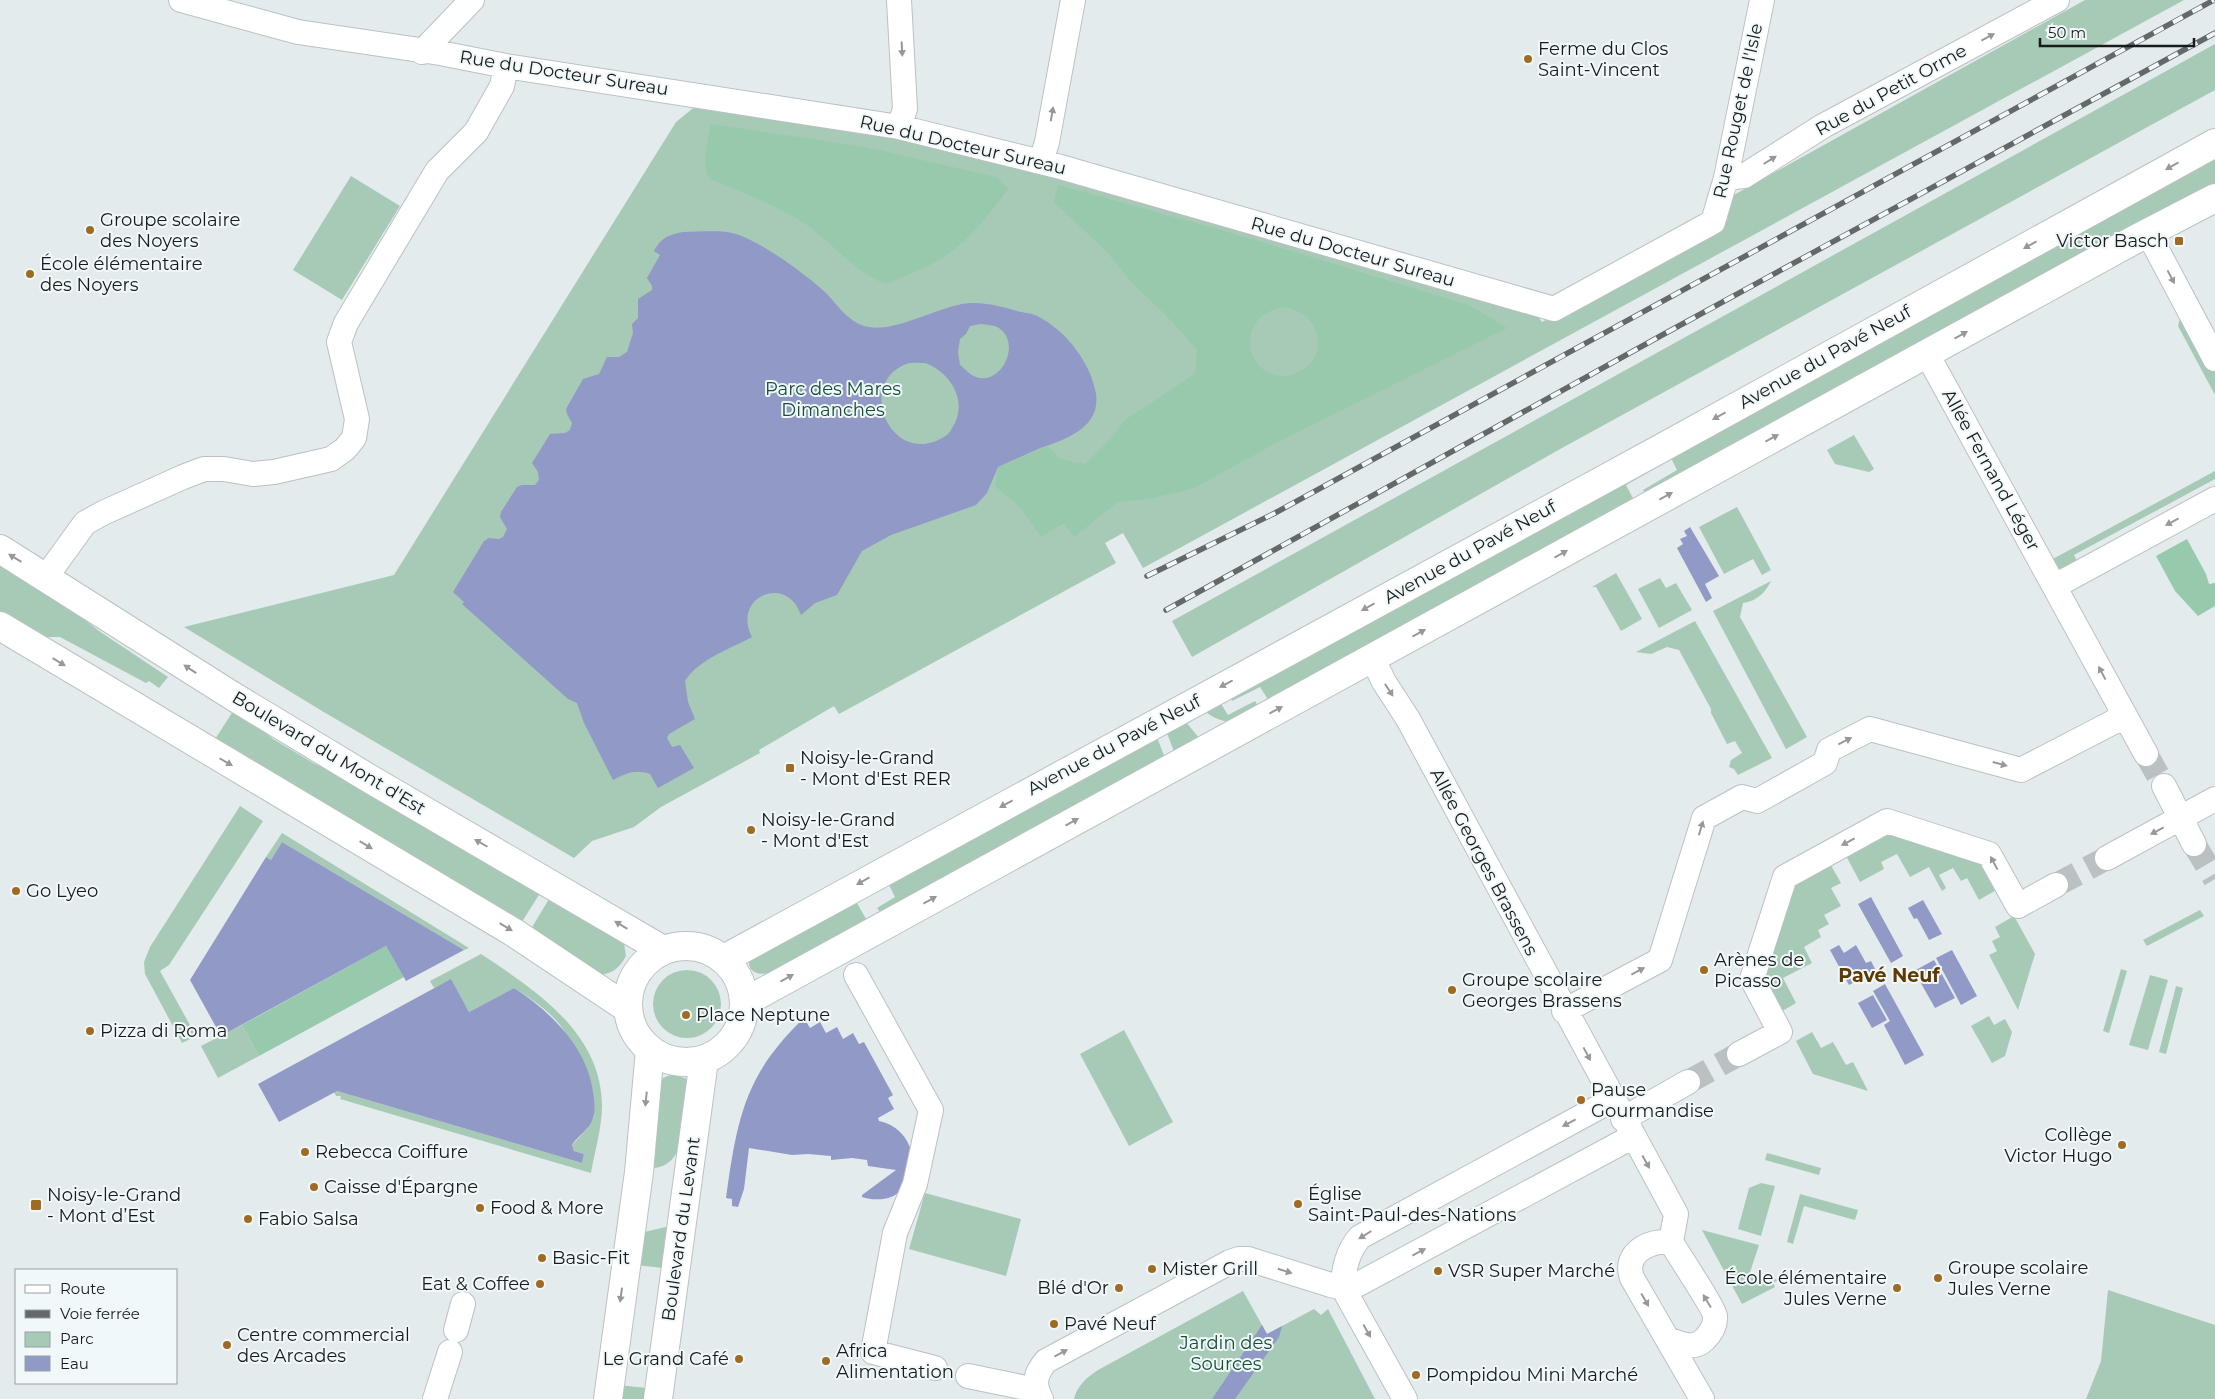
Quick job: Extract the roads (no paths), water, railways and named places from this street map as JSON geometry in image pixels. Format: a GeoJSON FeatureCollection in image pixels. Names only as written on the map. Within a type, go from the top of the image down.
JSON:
{"type":"FeatureCollection","features":[{"type":"Feature","properties":{"kind":"main road","name":"Avenue du Pavé Neuf"},"geometry":{"type":"LineString","coordinates":[[724,959],[1658,450],[2215,143]]}},
{"type":"Feature","properties":{"kind":"main road"},"geometry":{"type":"LineString","coordinates":[[745,1002],[1233,733],[1373,659],[2215,198]]}},
{"type":"Feature","properties":{"kind":"main road","name":"Boulevard du Mont d'Est"},"geometry":{"type":"LineString","coordinates":[[0,549],[256,710],[663,950]]}},
{"type":"Feature","properties":{"kind":"main road"},"geometry":{"type":"LineString","coordinates":[[0,626],[513,932],[627,1008]]}},
{"type":"Feature","properties":{"kind":"main road"},"geometry":{"type":"LineString","coordinates":[[690,945],[712,951],[724,959],[735,971],[742,985],[745,1002],[743,1017],[737,1032],[728,1045],[717,1054],[704,1060],[686,1063],[667,1060],[650,1050],[638,1038],[631,1024],[627,1008],[629,990],[636,973],[648,960],[663,950],[690,945]]}},
{"type":"Feature","properties":{"kind":"main road"},"geometry":{"type":"LineString","coordinates":[[608,1399],[638,1172],[650,1050]]}},
{"type":"Feature","properties":{"kind":"main road","name":"Boulevard du Levant"},"geometry":{"type":"LineString","coordinates":[[658,1399],[704,1060]]}},
{"type":"Feature","properties":{"kind":"street","name":"Rue du Docteur Sureau"},"geometry":{"type":"LineString","coordinates":[[181,0],[298,32],[899,127],[1041,162],[1554,309],[1713,222]]}},
{"type":"Feature","properties":{"kind":"street"},"geometry":{"type":"LineString","coordinates":[[422,52],[472,0]]}},
{"type":"Feature","properties":{"kind":"street"},"geometry":{"type":"LineString","coordinates":[[899,0],[905,109],[899,127]]}},
{"type":"Feature","properties":{"kind":"street"},"geometry":{"type":"LineString","coordinates":[[1041,162],[1047,142],[1073,0]]}},
{"type":"Feature","properties":{"kind":"street","name":"Rue Rouget de l'Isle"},"geometry":{"type":"LineString","coordinates":[[1713,222],[1726,178],[1762,0]]}},
{"type":"Feature","properties":{"kind":"street","name":"Rue du Petit Orme"},"geometry":{"type":"LineString","coordinates":[[1726,178],[1744,176],[1823,126],[2057,0]]}},
{"type":"Feature","properties":{"kind":"street"},"geometry":{"type":"LineString","coordinates":[[46,577],[85,523],[103,512],[182,477],[204,469],[224,469],[253,474],[274,472],[324,461],[345,449],[354,438],[357,419],[339,342],[346,323],[438,171],[476,132],[502,86],[506,66]]}},
{"type":"Feature","properties":{"kind":"street"},"geometry":{"type":"LineString","coordinates":[[2148,233],[2215,359]]}},
{"type":"Feature","properties":{"kind":"street","name":"Allée Fernand Léger"},"geometry":{"type":"LineString","coordinates":[[1927,354],[2146,754]]}},
{"type":"Feature","properties":{"kind":"street"},"geometry":{"type":"LineString","coordinates":[[2055,586],[2215,499]]}},
{"type":"Feature","properties":{"kind":"street","name":"Allée Georges Brassens"},"geometry":{"type":"LineString","coordinates":[[1373,659],[1384,682],[1408,719],[1622,1119],[1676,1214],[1671,1242]]}},
{"type":"Feature","properties":{"kind":"street"},"geometry":{"type":"LineString","coordinates":[[1564,1011],[1660,960],[1704,818],[1742,797],[1757,801],[1825,763],[1829,750],[1870,729],[2021,770],[2125,716]]}},
{"type":"Feature","properties":{"kind":"street"},"geometry":{"type":"LineString","coordinates":[[2164,786],[2194,844]]}},
{"type":"Feature","properties":{"kind":"street"},"geometry":{"type":"LineString","coordinates":[[2107,858],[2215,799]]}},
{"type":"Feature","properties":{"kind":"street"},"geometry":{"type":"LineString","coordinates":[[1739,1054],[1780,1032],[1752,979],[1784,877],[1887,821],[1989,854],[2018,906],[2056,885]]}},
{"type":"Feature","properties":{"kind":"street"},"geometry":{"type":"LineString","coordinates":[[856,975],[931,1110],[915,1184],[895,1233],[873,1352],[935,1368]]}},
{"type":"Feature","properties":{"kind":"street"},"geometry":{"type":"LineString","coordinates":[[968,1376],[1039,1394],[1036,1380],[1038,1370],[1046,1361],[1230,1262],[1248,1259],[1344,1288],[1353,1287],[1365,1282],[1622,1119],[1688,1082]]}},
{"type":"Feature","properties":{"kind":"street"},"geometry":{"type":"LineString","coordinates":[[1405,1399],[1344,1288],[1343,1276],[1352,1246],[1360,1237],[1622,1119]]}},
{"type":"Feature","properties":{"kind":"street"},"geometry":{"type":"LineString","coordinates":[[1668,1339],[1680,1344],[1693,1346],[1702,1341],[1714,1329],[1715,1314],[1671,1242],[1660,1241],[1645,1246],[1631,1260],[1629,1268],[1668,1339],[1702,1399]]}},
{"type":"Feature","properties":{"kind":"street"},"geometry":{"type":"LineString","coordinates":[[456,1330],[463,1304]]}},
{"type":"Feature","properties":{"kind":"street"},"geometry":{"type":"LineString","coordinates":[[435,1399],[450,1352]]}},
{"type":"Feature","properties":{"kind":"water"},"geometry":{"type":"Polygon","coordinates":[[[683,232],[726,232],[755,242],[807,277],[827,294],[848,317],[864,326],[886,327],[911,321],[947,308],[973,303],[1037,316],[1059,331],[1076,349],[1093,382],[1096,406],[1092,417],[1078,432],[998,467],[987,493],[976,505],[891,535],[862,551],[837,595],[815,603],[801,615],[794,602],[784,595],[774,593],[763,595],[755,601],[749,611],[748,623],[752,637],[707,661],[691,673],[685,681],[688,702],[695,719],[669,734],[667,738],[672,747],[680,745],[694,768],[658,788],[650,774],[640,772],[631,772],[613,780],[584,723],[577,703],[568,699],[462,604],[464,602],[453,592],[484,541],[489,538],[499,539],[503,537],[507,529],[500,517],[501,512],[517,487],[535,485],[539,480],[538,472],[532,463],[550,434],[565,433],[570,430],[572,423],[566,409],[583,379],[599,374],[607,357],[619,357],[627,352],[633,333],[632,324],[638,318],[638,299],[652,290],[652,286],[647,278],[660,255],[654,251],[669,236],[683,232]],[[981,324],[970,326],[966,334],[960,339],[958,352],[960,365],[974,376],[985,378],[994,375],[1001,369],[1009,351],[1005,334],[997,327],[981,324]],[[925,363],[906,364],[891,375],[883,389],[882,405],[887,421],[897,434],[911,442],[928,443],[947,435],[955,423],[958,413],[959,404],[953,386],[941,372],[925,363]]]}},
{"type":"Feature","properties":{"kind":"water"},"geometry":{"type":"Polygon","coordinates":[[[1690,527],[1719,576],[1705,584],[1712,598],[1706,602],[1677,548],[1683,544],[1680,539],[1687,536],[1684,531],[1690,527]]]}},
{"type":"Feature","properties":{"kind":"water"},"geometry":{"type":"Polygon","coordinates":[[[282,842],[464,950],[406,981],[386,946],[221,1036],[190,980],[266,857],[271,860],[282,842]]]}},
{"type":"Feature","properties":{"kind":"water"},"geometry":{"type":"Polygon","coordinates":[[[1871,897],[1903,956],[1891,963],[1858,904],[1871,897]]]}},
{"type":"Feature","properties":{"kind":"water"},"geometry":{"type":"Polygon","coordinates":[[[1923,900],[1942,934],[1929,940],[1917,918],[1914,919],[1908,908],[1923,900]]]}},
{"type":"Feature","properties":{"kind":"water"},"geometry":{"type":"Polygon","coordinates":[[[1839,945],[1844,953],[1856,945],[1866,963],[1871,961],[1876,971],[1849,985],[1830,950],[1839,945]]]}},
{"type":"Feature","properties":{"kind":"water"},"geometry":{"type":"Polygon","coordinates":[[[1952,950],[1977,996],[1961,1005],[1936,958],[1952,950]]]}},
{"type":"Feature","properties":{"kind":"water"},"geometry":{"type":"Polygon","coordinates":[[[1934,960],[1955,998],[1935,1008],[1914,971],[1934,960]]]}},
{"type":"Feature","properties":{"kind":"water"},"geometry":{"type":"Polygon","coordinates":[[[451,979],[469,1012],[514,988],[553,1019],[575,1045],[589,1076],[594,1105],[594,1115],[591,1122],[572,1145],[574,1151],[584,1154],[582,1163],[337,1091],[279,1122],[258,1084],[451,979]]]}},
{"type":"Feature","properties":{"kind":"water"},"geometry":{"type":"Polygon","coordinates":[[[1885,984],[1924,1055],[1905,1065],[1884,1025],[1890,1021],[1873,991],[1885,984]]]}},
{"type":"Feature","properties":{"kind":"water"},"geometry":{"type":"Polygon","coordinates":[[[1873,995],[1887,1020],[1872,1028],[1858,1003],[1873,995]]]}},
{"type":"Feature","properties":{"kind":"water"},"geometry":{"type":"Polygon","coordinates":[[[804,1018],[810,1028],[820,1022],[826,1033],[837,1027],[843,1039],[853,1033],[859,1044],[864,1042],[893,1095],[888,1098],[894,1109],[878,1118],[879,1121],[896,1128],[904,1136],[912,1153],[904,1184],[899,1192],[889,1198],[862,1197],[862,1195],[896,1170],[868,1166],[867,1160],[852,1158],[831,1160],[831,1156],[792,1155],[749,1148],[744,1189],[738,1207],[732,1206],[732,1199],[726,1198],[734,1145],[747,1100],[756,1079],[768,1059],[804,1018]]]}},
{"type":"Feature","properties":{"kind":"water"},"geometry":{"type":"Polygon","coordinates":[[[1262,1325],[1267,1334],[1282,1326],[1279,1337],[1235,1399],[1212,1399],[1262,1325]]]}},
{"type":"Feature","properties":{"kind":"tunnel"},"geometry":{"type":"LineString","coordinates":[[2146,754],[2164,786]]}},
{"type":"Feature","properties":{"kind":"tunnel"},"geometry":{"type":"LineString","coordinates":[[2194,844],[2215,879]]}},
{"type":"Feature","properties":{"kind":"tunnel"},"geometry":{"type":"LineString","coordinates":[[2056,885],[2107,858]]}},
{"type":"Feature","properties":{"kind":"tunnel"},"geometry":{"type":"LineString","coordinates":[[1688,1082],[1739,1054]]}},
{"type":"Feature","properties":{"kind":"railway"},"geometry":{"type":"LineString","coordinates":[[1147,576],[1275,513],[2214,0]]}},
{"type":"Feature","properties":{"kind":"railway"},"geometry":{"type":"LineString","coordinates":[[1166,610],[1664,334],[2215,33]]}},
{"type":"Feature","properties":{"kind":"place","name":"Ferme du Clos Saint-Vincent"},"geometry":{"type":"Point","coordinates":[1528,59]}},
{"type":"Feature","properties":{"kind":"place","name":"Groupe scolaire des Noyers"},"geometry":{"type":"Point","coordinates":[90,230]}},
{"type":"Feature","properties":{"kind":"place","name":"Victor Basch"},"geometry":{"type":"Point","coordinates":[2179,241]}},
{"type":"Feature","properties":{"kind":"place","name":"École élémentaire des Noyers"},"geometry":{"type":"Point","coordinates":[30,274]}},
{"type":"Feature","properties":{"kind":"place","name":"Noisy-le-Grand - Mont d'Est RER"},"geometry":{"type":"Point","coordinates":[790,768]}},
{"type":"Feature","properties":{"kind":"place","name":"Noisy-le-Grand - Mont d'Est"},"geometry":{"type":"Point","coordinates":[751,830]}},
{"type":"Feature","properties":{"kind":"place","name":"Go Lyeo"},"geometry":{"type":"Point","coordinates":[16,891]}},
{"type":"Feature","properties":{"kind":"place","name":"Arènes de Picasso"},"geometry":{"type":"Point","coordinates":[1704,970]}},
{"type":"Feature","properties":{"kind":"place","name":"Groupe scolaire Georges Brassens"},"geometry":{"type":"Point","coordinates":[1452,990]}},
{"type":"Feature","properties":{"kind":"place","name":"Place Neptune"},"geometry":{"type":"Point","coordinates":[686,1015]}},
{"type":"Feature","properties":{"kind":"place","name":"Pizza di Roma"},"geometry":{"type":"Point","coordinates":[90,1031]}},
{"type":"Feature","properties":{"kind":"place","name":"Pause Gourmandise"},"geometry":{"type":"Point","coordinates":[1581,1100]}},
{"type":"Feature","properties":{"kind":"place","name":"Collège Victor Hugo"},"geometry":{"type":"Point","coordinates":[2122,1145]}},
{"type":"Feature","properties":{"kind":"place","name":"Rebecca Coiffure"},"geometry":{"type":"Point","coordinates":[305,1152]}},
{"type":"Feature","properties":{"kind":"place","name":"Caisse d'Épargne"},"geometry":{"type":"Point","coordinates":[314,1187]}},
{"type":"Feature","properties":{"kind":"place","name":"Église Saint-Paul-des-Nations"},"geometry":{"type":"Point","coordinates":[1298,1204]}},
{"type":"Feature","properties":{"kind":"place","name":"Noisy-le-Grand - Mont d’Est"},"geometry":{"type":"Point","coordinates":[36,1205]}},
{"type":"Feature","properties":{"kind":"place","name":"Food & More"},"geometry":{"type":"Point","coordinates":[480,1208]}},
{"type":"Feature","properties":{"kind":"place","name":"Fabio Salsa"},"geometry":{"type":"Point","coordinates":[248,1219]}},
{"type":"Feature","properties":{"kind":"place","name":"Basic-Fit"},"geometry":{"type":"Point","coordinates":[542,1258]}},
{"type":"Feature","properties":{"kind":"place","name":"Mister Grill"},"geometry":{"type":"Point","coordinates":[1152,1269]}},
{"type":"Feature","properties":{"kind":"place","name":"VSR Super Marché"},"geometry":{"type":"Point","coordinates":[1438,1271]}},
{"type":"Feature","properties":{"kind":"place","name":"Groupe scolaire Jules Verne"},"geometry":{"type":"Point","coordinates":[1938,1278]}},
{"type":"Feature","properties":{"kind":"place","name":"Eat & Coffee"},"geometry":{"type":"Point","coordinates":[540,1284]}},
{"type":"Feature","properties":{"kind":"place","name":"Blé d'Or"},"geometry":{"type":"Point","coordinates":[1119,1288]}},
{"type":"Feature","properties":{"kind":"place","name":"École élémentaire Jules Verne"},"geometry":{"type":"Point","coordinates":[1897,1288]}},
{"type":"Feature","properties":{"kind":"place","name":"Pavé Neuf"},"geometry":{"type":"Point","coordinates":[1054,1324]}},
{"type":"Feature","properties":{"kind":"place","name":"Centre commercial des Arcades"},"geometry":{"type":"Point","coordinates":[227,1345]}},
{"type":"Feature","properties":{"kind":"place","name":"Le Grand Café"},"geometry":{"type":"Point","coordinates":[739,1359]}},
{"type":"Feature","properties":{"kind":"place","name":"Africa Alimentation"},"geometry":{"type":"Point","coordinates":[826,1361]}},
{"type":"Feature","properties":{"kind":"place","name":"Pompidou Mini Marché"},"geometry":{"type":"Point","coordinates":[1416,1375]}},
{"type":"Feature","properties":{"kind":"district","name":"Pavé Neuf"},"geometry":{"type":"Point","coordinates":[1889,975]}},
{"type":"Feature","properties":{"kind":"park label","name":"Parc des Mares Dimanches"},"geometry":{"type":"Point","coordinates":[833,399]}},
{"type":"Feature","properties":{"kind":"park label","name":"Jardin des Sources"},"geometry":{"type":"Point","coordinates":[1226,1354]}}]}
